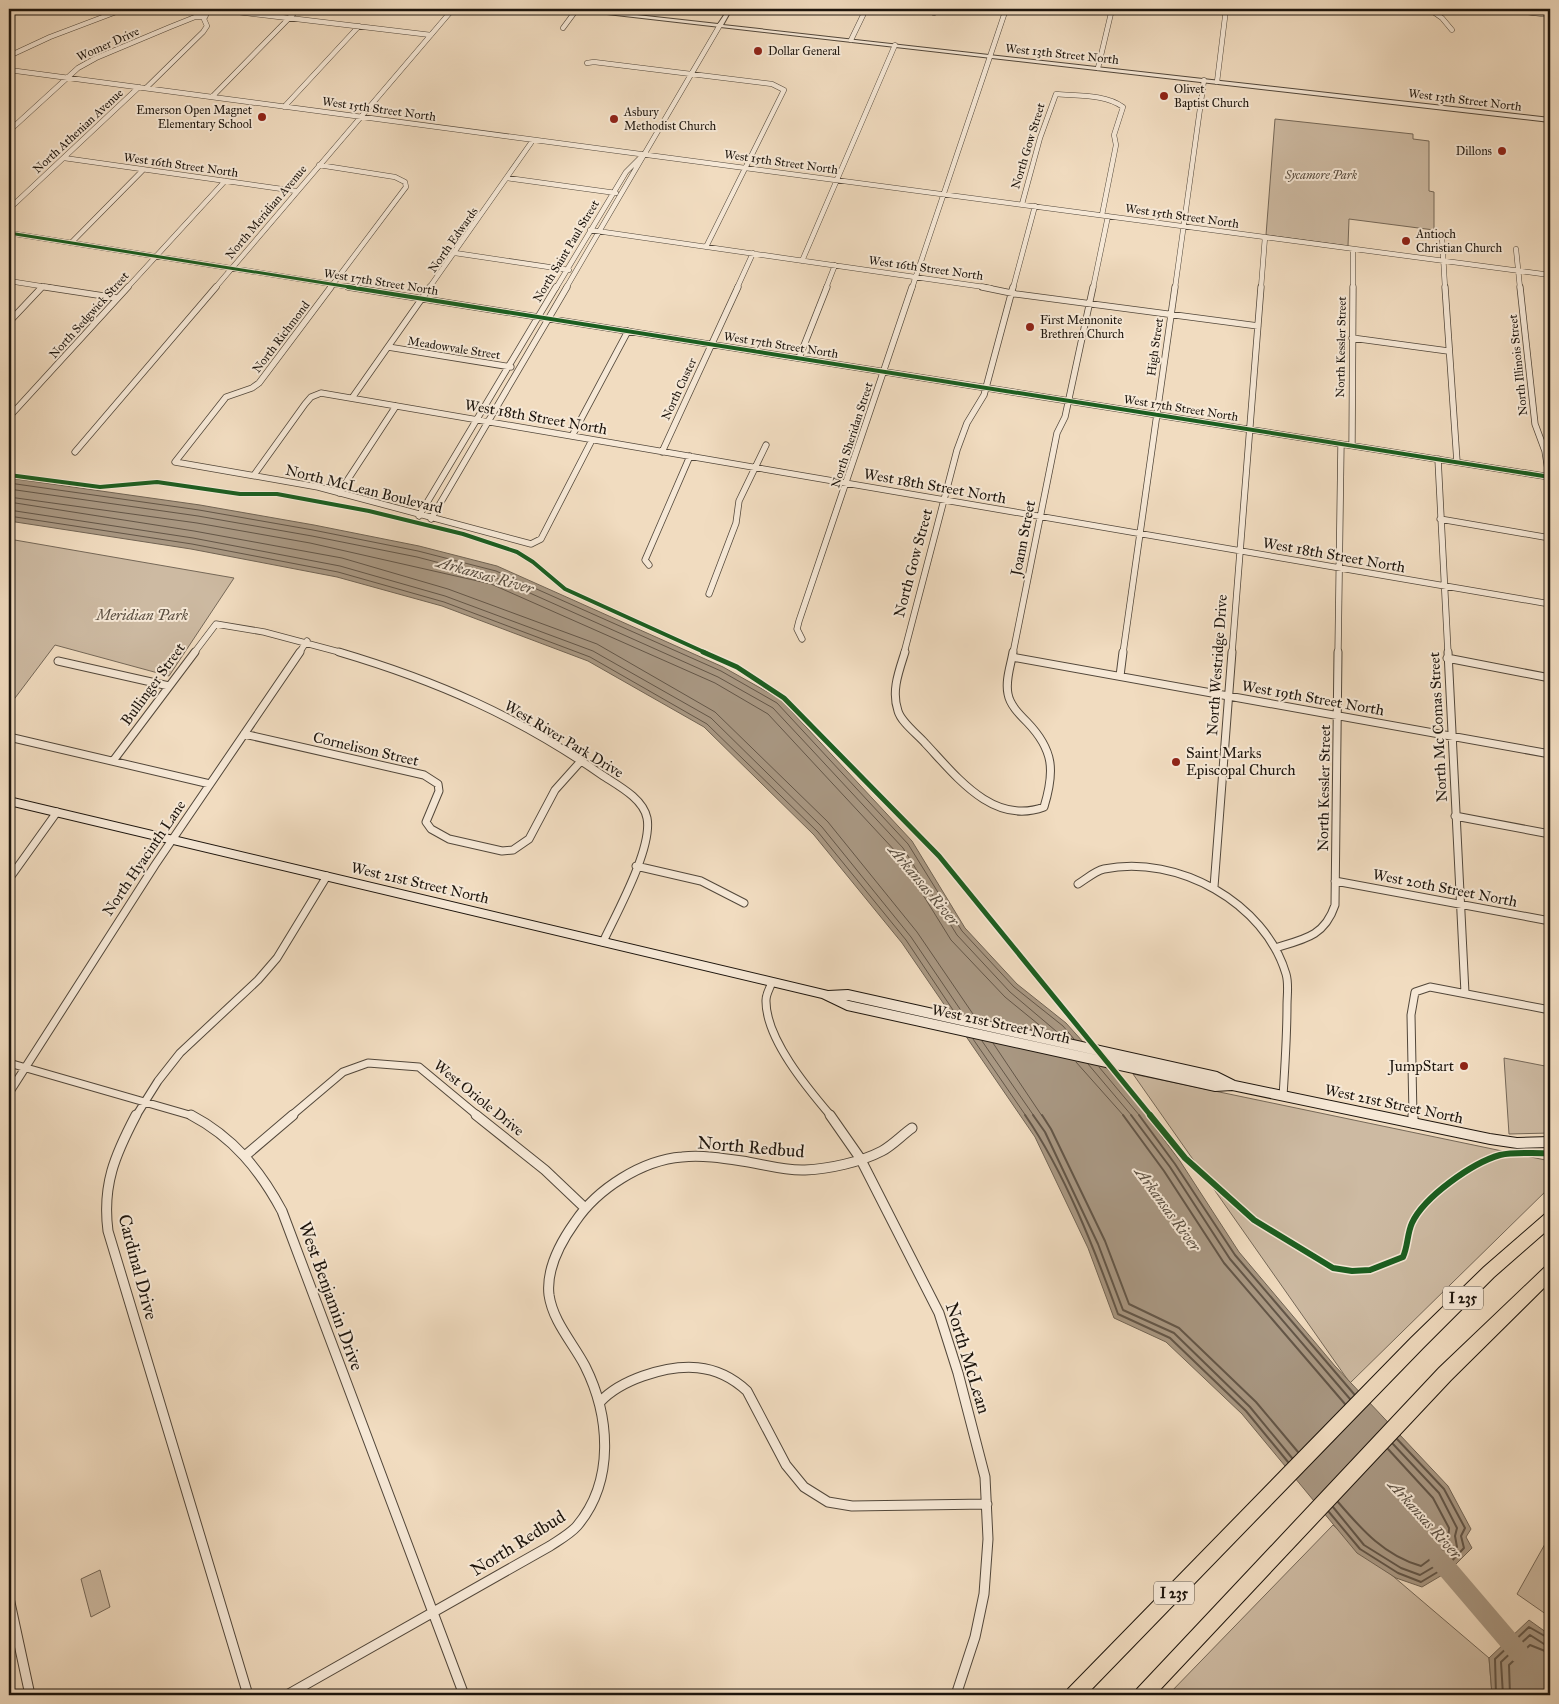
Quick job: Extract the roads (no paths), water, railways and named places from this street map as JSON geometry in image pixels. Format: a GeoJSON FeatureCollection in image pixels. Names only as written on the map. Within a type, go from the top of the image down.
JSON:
{"type":"FeatureCollection","features":[{"type":"Feature","properties":{"kind":"highway","name":"I 235"},"geometry":{"type":"LineString","coordinates":[[1074,1695],[1489,1272],[1550,1219]]}},
{"type":"Feature","properties":{"kind":"highway","name":"I 235"},"geometry":{"type":"LineString","coordinates":[[1143,1695],[1410,1414],[1445,1374],[1550,1272]]}},
{"type":"Feature","properties":{"kind":"main road"},"geometry":{"type":"LineString","coordinates":[[9,12],[16,9]]}},
{"type":"Feature","properties":{"kind":"main road","name":"West 21st Street North"},"geometry":{"type":"LineString","coordinates":[[9,800],[824,994],[848,995],[1217,1077],[1232,1085]]}},
{"type":"Feature","properties":{"kind":"main road","name":"West 21st Street North"},"geometry":{"type":"LineString","coordinates":[[824,994],[847,1005],[1215,1086],[1232,1085],[1490,1139],[1517,1143],[1550,1142]]}},
{"type":"Feature","properties":{"kind":"street"},"geometry":{"type":"LineString","coordinates":[[9,56],[50,37],[124,9]]}},
{"type":"Feature","properties":{"kind":"street"},"geometry":{"type":"LineString","coordinates":[[212,9],[431,34]]}},
{"type":"Feature","properties":{"kind":"street","name":"North Athenian Avenue"},"geometry":{"type":"LineString","coordinates":[[146,88],[203,32],[207,26],[205,17],[212,9]]}},
{"type":"Feature","properties":{"kind":"street"},"geometry":{"type":"LineString","coordinates":[[212,97],[298,9]]}},
{"type":"Feature","properties":{"kind":"street","name":"North Meridian Avenue"},"geometry":{"type":"LineString","coordinates":[[75,452],[453,9]]}},
{"type":"Feature","properties":{"kind":"street","name":"West 13th Street North"},"geometry":{"type":"LineString","coordinates":[[572,9],[1550,120]]}},
{"type":"Feature","properties":{"kind":"street"},"geometry":{"type":"LineString","coordinates":[[563,28],[577,9]]}},
{"type":"Feature","properties":{"kind":"street","name":"North Saint Paul Street"},"geometry":{"type":"LineString","coordinates":[[431,519],[486,421],[730,9]]}},
{"type":"Feature","properties":{"kind":"street"},"geometry":{"type":"LineString","coordinates":[[851,40],[866,9]]}},
{"type":"Feature","properties":{"kind":"street"},"geometry":{"type":"LineString","coordinates":[[934,13],[939,9]]}},
{"type":"Feature","properties":{"kind":"street","name":"North Sheridan Street"},"geometry":{"type":"LineString","coordinates":[[802,639],[797,629],[1006,9]]}},
{"type":"Feature","properties":{"kind":"street"},"geometry":{"type":"LineString","coordinates":[[1098,68],[1112,9]]}},
{"type":"Feature","properties":{"kind":"street"},"geometry":{"type":"LineString","coordinates":[[1217,82],[1226,9]]}},
{"type":"Feature","properties":{"kind":"street"},"geometry":{"type":"LineString","coordinates":[[1429,9],[1442,18],[1452,30]]}},
{"type":"Feature","properties":{"kind":"street"},"geometry":{"type":"LineString","coordinates":[[1501,9],[1550,15]]}},
{"type":"Feature","properties":{"kind":"street","name":"Womer Drive"},"geometry":{"type":"LineString","coordinates":[[9,131],[67,78],[96,58],[195,17],[205,17]]}},
{"type":"Feature","properties":{"kind":"street"},"geometry":{"type":"LineString","coordinates":[[284,107],[359,26]]}},
{"type":"Feature","properties":{"kind":"street"},"geometry":{"type":"LineString","coordinates":[[802,260],[895,45]]}},
{"type":"Feature","properties":{"kind":"street"},"geometry":{"type":"LineString","coordinates":[[587,63],[594,62],[744,81],[778,86],[784,90],[706,247]]}},
{"type":"Feature","properties":{"kind":"street","name":"West 15th Street North"},"geometry":{"type":"LineString","coordinates":[[9,70],[1550,275]]}},
{"type":"Feature","properties":{"kind":"street","name":"High Street"},"geometry":{"type":"LineString","coordinates":[[1120,676],[1138,534],[1204,80]]}},
{"type":"Feature","properties":{"kind":"street","name":"North Athenian Avenue"},"geometry":{"type":"LineString","coordinates":[[9,210],[139,87]]}},
{"type":"Feature","properties":{"kind":"street","name":"North Gow Street"},"geometry":{"type":"LineString","coordinates":[[1022,204],[1040,138],[1056,94],[1107,100],[1121,104]]}},
{"type":"Feature","properties":{"kind":"street","name":"Joann Street"},"geometry":{"type":"LineString","coordinates":[[997,806],[1021,812],[1044,807],[1051,769],[1046,745],[1010,705],[1007,684],[1057,433],[1065,417],[1090,304],[1116,145],[1114,135],[1122,109],[1121,104]]}},
{"type":"Feature","properties":{"kind":"street","name":"North Edwards"},"geometry":{"type":"LineString","coordinates":[[352,398],[455,254],[533,140]]}},
{"type":"Feature","properties":{"kind":"street","name":"North Saint Paul Street"},"geometry":{"type":"LineString","coordinates":[[419,516],[613,192],[626,172],[643,155]]}},
{"type":"Feature","properties":{"kind":"street","name":"West 16th Street North"},"geometry":{"type":"LineString","coordinates":[[64,158],[296,191]]}},
{"type":"Feature","properties":{"kind":"street","name":"North Richmond"},"geometry":{"type":"LineString","coordinates":[[175,462],[226,397],[252,388],[259,383],[406,187],[405,182],[395,176],[319,165]]}},
{"type":"Feature","properties":{"kind":"street"},"geometry":{"type":"LineString","coordinates":[[71,243],[143,170]]}},
{"type":"Feature","properties":{"kind":"street"},"geometry":{"type":"LineString","coordinates":[[507,178],[622,194]]}},
{"type":"Feature","properties":{"kind":"street","name":"North Sedgwick Street"},"geometry":{"type":"LineString","coordinates":[[9,417],[225,181]]}},
{"type":"Feature","properties":{"kind":"street","name":"North Gow Street"},"geometry":{"type":"LineString","coordinates":[[997,806],[977,795],[956,776],[898,713],[895,704],[895,682],[943,500],[967,423],[977,409],[986,388],[1035,206]]}},
{"type":"Feature","properties":{"kind":"street","name":"West 16th Street North"},"geometry":{"type":"LineString","coordinates":[[590,230],[1090,304],[1258,326]]}},
{"type":"Feature","properties":{"kind":"street","name":"West 17th Street North"},"geometry":{"type":"LineString","coordinates":[[9,233],[1550,477]]}},
{"type":"Feature","properties":{"kind":"street","name":"North Westridge Drive"},"geometry":{"type":"LineString","coordinates":[[1214,887],[1265,237]]}},
{"type":"Feature","properties":{"kind":"street"},"geometry":{"type":"LineString","coordinates":[[1442,237],[1448,351],[1457,462]]}},
{"type":"Feature","properties":{"kind":"street","name":"North Kessler Street"},"geometry":{"type":"LineString","coordinates":[[1352,445],[1353,249]]}},
{"type":"Feature","properties":{"kind":"street","name":"North Illinois Street"},"geometry":{"type":"LineString","coordinates":[[1516,249],[1535,424],[1545,451],[1550,477]]}},
{"type":"Feature","properties":{"kind":"street"},"geometry":{"type":"LineString","coordinates":[[455,254],[576,271]]}},
{"type":"Feature","properties":{"kind":"street","name":"North Custer"},"geometry":{"type":"LineString","coordinates":[[662,452],[753,254]]}},
{"type":"Feature","properties":{"kind":"street"},"geometry":{"type":"LineString","coordinates":[[799,358],[835,265]]}},
{"type":"Feature","properties":{"kind":"street"},"geometry":{"type":"LineString","coordinates":[[12,281],[117,298]]}},
{"type":"Feature","properties":{"kind":"street"},"geometry":{"type":"LineString","coordinates":[[9,322],[43,286]]}},
{"type":"Feature","properties":{"kind":"street"},"geometry":{"type":"LineString","coordinates":[[572,436],[628,331]]}},
{"type":"Feature","properties":{"kind":"street"},"geometry":{"type":"LineString","coordinates":[[1352,338],[1448,351]]}},
{"type":"Feature","properties":{"kind":"street","name":"Meadowvale Street"},"geometry":{"type":"LineString","coordinates":[[388,347],[518,369]]}},
{"type":"Feature","properties":{"kind":"street","name":"West 18th Street North"},"geometry":{"type":"LineString","coordinates":[[254,475],[305,404],[316,395],[352,398],[1550,604]]}},
{"type":"Feature","properties":{"kind":"street"},"geometry":{"type":"LineString","coordinates":[[338,492],[396,406]]}},
{"type":"Feature","properties":{"kind":"street","name":"North McLean Boulevard"},"geometry":{"type":"LineString","coordinates":[[175,462],[254,475],[338,492],[419,516],[532,544],[537,543],[543,537],[592,440]]}},
{"type":"Feature","properties":{"kind":"street","name":"North Kessler Street"},"geometry":{"type":"LineString","coordinates":[[1278,947],[1296,942],[1325,928],[1332,918],[1336,881],[1341,444]]}},
{"type":"Feature","properties":{"kind":"street"},"geometry":{"type":"LineString","coordinates":[[708,594],[736,523],[739,501],[766,445]]}},
{"type":"Feature","properties":{"kind":"street"},"geometry":{"type":"LineString","coordinates":[[649,565],[645,560],[690,456]]}},
{"type":"Feature","properties":{"kind":"street","name":"North Mc Comas Street"},"geometry":{"type":"LineString","coordinates":[[1438,459],[1465,994]]}},
{"type":"Feature","properties":{"kind":"street"},"geometry":{"type":"LineString","coordinates":[[1440,519],[1550,538]]}},
{"type":"Feature","properties":{"kind":"street","name":"West River Park Drive"},"geometry":{"type":"LineString","coordinates":[[216,624],[226,624],[307,641],[390,666],[459,693],[518,722],[632,795],[642,807],[648,828],[636,866],[603,942]]}},
{"type":"Feature","properties":{"kind":"street","name":"Bullinger Street"},"geometry":{"type":"LineString","coordinates":[[113,761],[216,624]]}},
{"type":"Feature","properties":{"kind":"street","name":"North Hyacinth Lane"},"geometry":{"type":"LineString","coordinates":[[9,1093],[172,839],[307,641]]}},
{"type":"Feature","properties":{"kind":"street","name":"West 19th Street North"},"geometry":{"type":"LineString","coordinates":[[1012,657],[1550,754]]}},
{"type":"Feature","properties":{"kind":"street"},"geometry":{"type":"LineString","coordinates":[[1447,658],[1527,672],[1550,678]]}},
{"type":"Feature","properties":{"kind":"street"},"geometry":{"type":"LineString","coordinates":[[58,661],[169,686]]}},
{"type":"Feature","properties":{"kind":"street","name":"Cornelison Street"},"geometry":{"type":"LineString","coordinates":[[244,734],[429,777],[438,784],[438,791],[426,822],[429,829],[444,838],[512,852],[520,849],[529,841],[554,791],[564,777],[581,761]]}},
{"type":"Feature","properties":{"kind":"street"},"geometry":{"type":"LineString","coordinates":[[9,738],[210,784]]}},
{"type":"Feature","properties":{"kind":"street"},"geometry":{"type":"LineString","coordinates":[[9,879],[57,812]]}},
{"type":"Feature","properties":{"kind":"street"},"geometry":{"type":"LineString","coordinates":[[1455,816],[1550,834]]}},
{"type":"Feature","properties":{"kind":"street"},"geometry":{"type":"LineString","coordinates":[[636,866],[701,882],[744,903]]}},
{"type":"Feature","properties":{"kind":"street"},"geometry":{"type":"LineString","coordinates":[[1078,884],[1104,870],[1148,868],[1183,876],[1214,887],[1255,918],[1278,947],[1287,976],[1283,1096]]}},
{"type":"Feature","properties":{"kind":"street","name":"Cardinal Drive"},"geometry":{"type":"LineString","coordinates":[[248,1695],[108,1231],[105,1208],[107,1186],[118,1152],[147,1100],[180,1052],[252,986],[283,951],[327,876]]}},
{"type":"Feature","properties":{"kind":"street","name":"West 20th Street North"},"geometry":{"type":"LineString","coordinates":[[1336,881],[1550,921]]}},
{"type":"Feature","properties":{"kind":"street","name":"North McLean"},"geometry":{"type":"LineString","coordinates":[[772,982],[766,999],[769,1023],[800,1079],[842,1129],[860,1158],[939,1313],[958,1373],[985,1477],[987,1504],[984,1594],[975,1637],[956,1695]]}},
{"type":"Feature","properties":{"kind":"street"},"geometry":{"type":"LineString","coordinates":[[1413,1123],[1412,996],[1420,988],[1430,987],[1550,1010]]}},
{"type":"Feature","properties":{"kind":"street","name":"West Benjamin Drive"},"geometry":{"type":"LineString","coordinates":[[9,1062],[187,1113],[206,1123],[238,1146],[269,1185],[282,1211],[464,1695]]}},
{"type":"Feature","properties":{"kind":"street","name":"West Oriole Drive"},"geometry":{"type":"LineString","coordinates":[[246,1155],[343,1072],[368,1063],[403,1064],[419,1067],[433,1077],[469,1109],[545,1170],[585,1208]]}},
{"type":"Feature","properties":{"kind":"street","name":"North Redbud"},"geometry":{"type":"LineString","coordinates":[[287,1695],[550,1546],[581,1521],[596,1498],[602,1479],[604,1452],[600,1402],[586,1368],[558,1320],[549,1285],[554,1263],[566,1236],[585,1208],[616,1183],[643,1169],[681,1157],[733,1159],[805,1170],[860,1158],[882,1151],[912,1128]]}},
{"type":"Feature","properties":{"kind":"street"},"geometry":{"type":"LineString","coordinates":[[600,1402],[606,1394],[620,1386],[664,1367],[686,1365],[709,1369],[727,1376],[747,1391],[776,1449],[798,1482],[828,1503],[853,1505],[987,1504]]}},
{"type":"Feature","properties":{"kind":"street"},"geometry":{"type":"LineString","coordinates":[[9,1598],[30,1695]]}},
{"type":"Feature","properties":{"kind":"water"},"geometry":{"type":"Polygon","coordinates":[[[9,478],[200,505],[314,525],[419,546],[497,566],[723,667],[780,699],[912,841],[965,928],[1017,984],[1066,1023],[1130,1094],[1180,1161],[1239,1252],[1335,1366],[1448,1486],[1471,1529],[1466,1537],[1472,1548],[1449,1571],[1422,1587],[1396,1578],[1357,1553],[1242,1414],[1166,1342],[1114,1318],[1088,1248],[1035,1137],[902,943],[814,835],[704,727],[588,661],[442,606],[337,577],[191,549],[9,521],[9,478]]]}},
{"type":"Feature","properties":{"kind":"water"},"geometry":{"type":"Polygon","coordinates":[[[1529,1620],[1550,1635],[1550,1695],[1492,1695],[1489,1658],[1529,1620]]]}},
{"type":"Feature","properties":{"kind":"waterway","name":"Arkansas River"},"geometry":{"type":"LineString","coordinates":[[1438,1558],[1520,1654]]}},
{"type":"Feature","properties":{"kind":"place","name":"Dollar General"},"geometry":{"type":"Point","coordinates":[758,51]}},
{"type":"Feature","properties":{"kind":"place","name":"Olivet Baptist Church"},"geometry":{"type":"Point","coordinates":[1164,96]}},
{"type":"Feature","properties":{"kind":"place","name":"Emerson Open Magnet Elementary School"},"geometry":{"type":"Point","coordinates":[262,117]}},
{"type":"Feature","properties":{"kind":"place","name":"Asbury Methodist Church"},"geometry":{"type":"Point","coordinates":[614,119]}},
{"type":"Feature","properties":{"kind":"place","name":"Dillons"},"geometry":{"type":"Point","coordinates":[1502,151]}},
{"type":"Feature","properties":{"kind":"place","name":"Antioch Christian Church"},"geometry":{"type":"Point","coordinates":[1406,241]}},
{"type":"Feature","properties":{"kind":"place","name":"First Mennonite Brethren Church"},"geometry":{"type":"Point","coordinates":[1030,327]}},
{"type":"Feature","properties":{"kind":"place","name":"Saint Marks Episcopal Church"},"geometry":{"type":"Point","coordinates":[1176,762]}},
{"type":"Feature","properties":{"kind":"place","name":"JumpStart"},"geometry":{"type":"Point","coordinates":[1464,1066]}},
{"type":"Feature","properties":{"kind":"park label","name":"Sycamore Park"},"geometry":{"type":"Point","coordinates":[1321,175]}},
{"type":"Feature","properties":{"kind":"park label","name":"Meridian Park"},"geometry":{"type":"Point","coordinates":[142,615]}}]}
